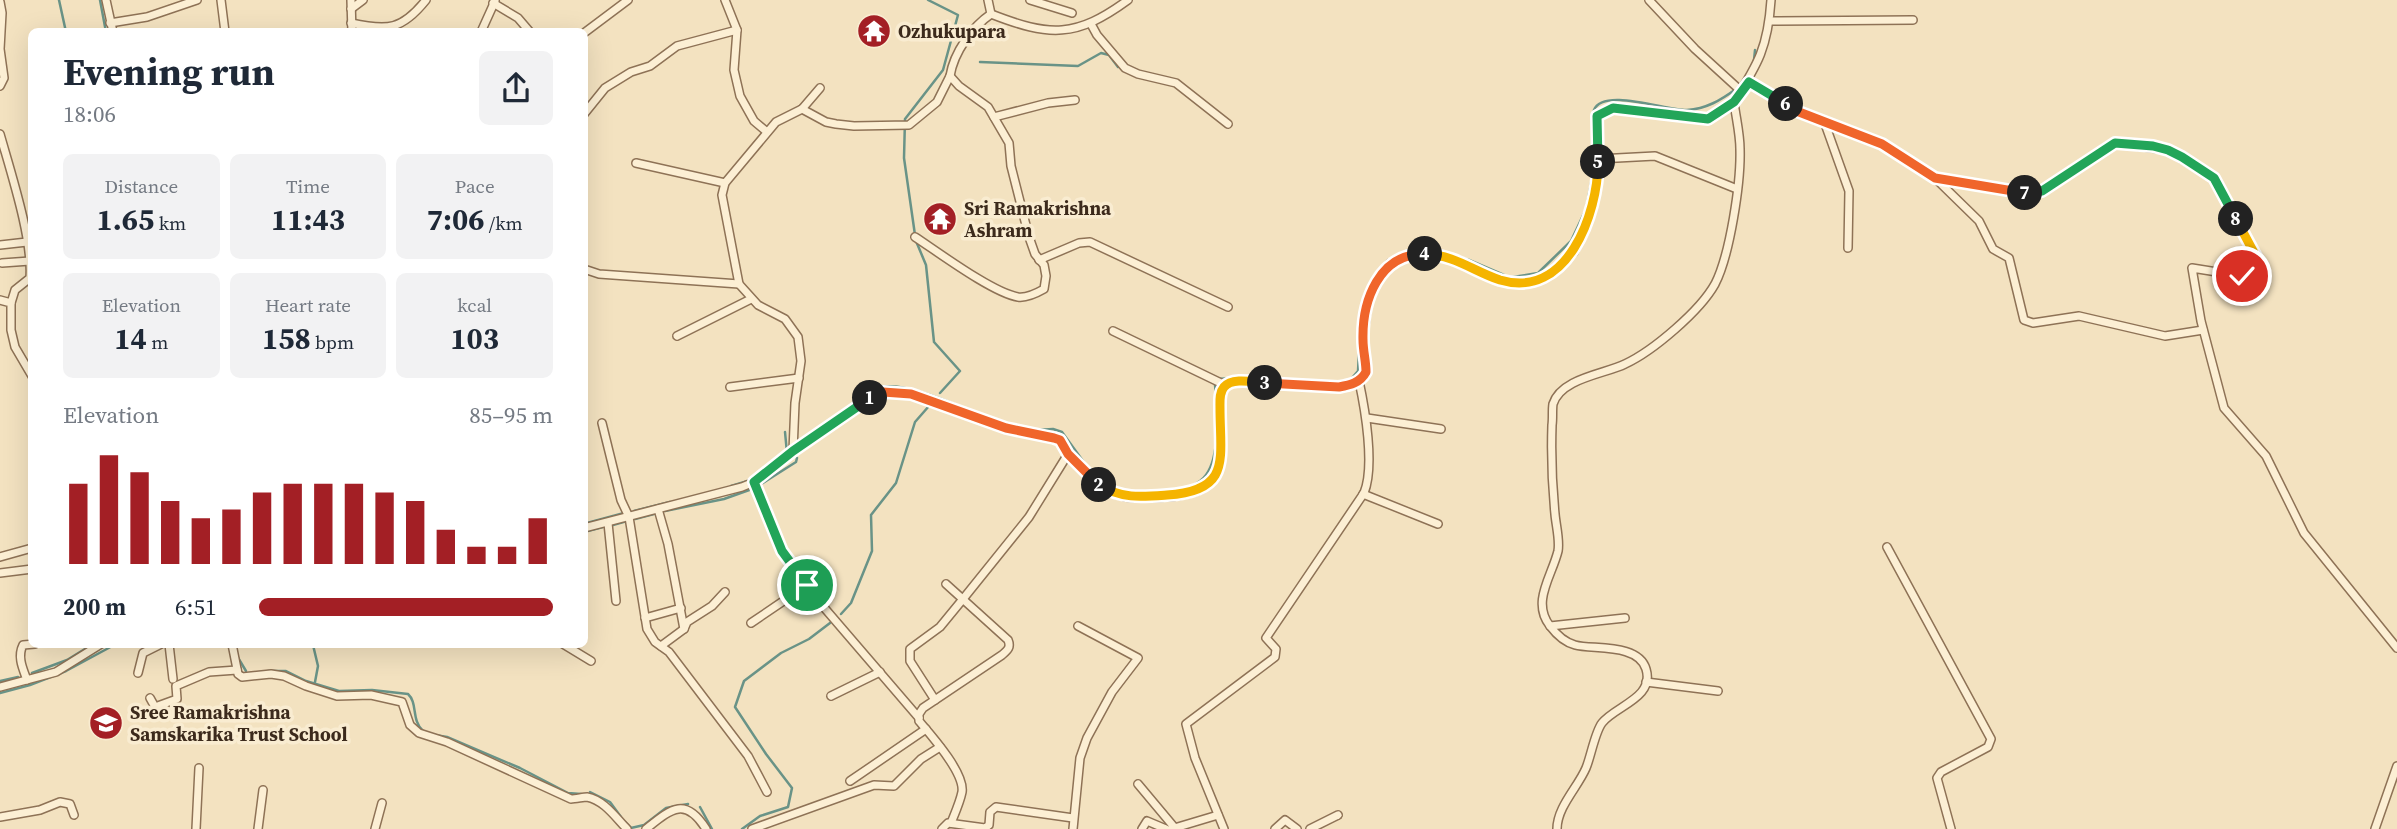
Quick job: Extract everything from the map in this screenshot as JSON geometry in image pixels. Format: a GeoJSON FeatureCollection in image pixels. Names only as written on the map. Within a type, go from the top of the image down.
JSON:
{"type":"FeatureCollection","features":[{"type":"Feature","properties":{"kind":"street"},"geometry":{"type":"LineString","coordinates":[[106,0],[112,28]]}},
{"type":"Feature","properties":{"kind":"street"},"geometry":{"type":"LineString","coordinates":[[110,23],[147,17],[197,0]]}},
{"type":"Feature","properties":{"kind":"street"},"geometry":{"type":"LineString","coordinates":[[221,0],[224,28]]}},
{"type":"Feature","properties":{"kind":"street"},"geometry":{"type":"LineString","coordinates":[[351,0],[351,27]]}},
{"type":"Feature","properties":{"kind":"street"},"geometry":{"type":"LineString","coordinates":[[351,9],[363,0]]}},
{"type":"Feature","properties":{"kind":"street"},"geometry":{"type":"LineString","coordinates":[[391,28],[401,24],[426,0]]}},
{"type":"Feature","properties":{"kind":"street"},"geometry":{"type":"LineString","coordinates":[[588,30],[628,0]]}},
{"type":"Feature","properties":{"kind":"street"},"geometry":{"type":"LineString","coordinates":[[725,0],[737,30],[734,70],[740,96],[754,121],[767,132]]}},
{"type":"Feature","properties":{"kind":"street"},"geometry":{"type":"LineString","coordinates":[[988,0],[991,14]]}},
{"type":"Feature","properties":{"kind":"street"},"geometry":{"type":"LineString","coordinates":[[1030,0],[1072,13]]}},
{"type":"Feature","properties":{"kind":"street"},"geometry":{"type":"LineString","coordinates":[[991,14],[1020,25],[1058,31],[1091,24],[1128,0]]}},
{"type":"Feature","properties":{"kind":"street"},"geometry":{"type":"LineString","coordinates":[[1649,0],[1695,49],[1741,91]]}},
{"type":"Feature","properties":{"kind":"street"},"geometry":{"type":"LineString","coordinates":[[588,527],[754,482],[793,451],[883,392],[911,394],[1006,428],[1060,440],[1068,454],[1100,487],[1119,495],[1134,498],[1187,494],[1199,490],[1208,485],[1217,472],[1222,442],[1220,393],[1225,386],[1233,381],[1339,387],[1350,386],[1359,381],[1366,372],[1363,341],[1368,299],[1390,263],[1420,253],[1443,255],[1502,280],[1523,282],[1542,279],[1574,252],[1591,214],[1598,181],[1597,116],[1613,108],[1708,119],[1734,102],[1749,82],[1765,45],[1771,0]]}},
{"type":"Feature","properties":{"kind":"street"},"geometry":{"type":"LineString","coordinates":[[0,2],[0,49],[4,78],[0,86]]}},
{"type":"Feature","properties":{"kind":"street"},"geometry":{"type":"LineString","coordinates":[[483,28],[495,2],[518,18],[527,28]]}},
{"type":"Feature","properties":{"kind":"street"},"geometry":{"type":"LineString","coordinates":[[802,109],[826,122],[836,124],[909,125],[937,102],[965,41],[991,14]]}},
{"type":"Feature","properties":{"kind":"street"},"geometry":{"type":"LineString","coordinates":[[1770,20],[1913,20]]}},
{"type":"Feature","properties":{"kind":"street"},"geometry":{"type":"LineString","coordinates":[[1091,24],[1097,35],[1131,72],[1176,83],[1228,124]]}},
{"type":"Feature","properties":{"kind":"street"},"geometry":{"type":"LineString","coordinates":[[588,109],[605,88],[631,72],[650,66],[677,46],[737,30]]}},
{"type":"Feature","properties":{"kind":"street"},"geometry":{"type":"LineString","coordinates":[[915,237],[979,279],[1020,297],[1044,289],[1044,265],[1029,237],[1011,166],[1009,144],[988,107],[950,76]]}},
{"type":"Feature","properties":{"kind":"street"},"geometry":{"type":"LineString","coordinates":[[1749,82],[1799,112],[1882,144],[1935,178],[1979,221],[1993,249],[2009,258],[2024,320],[2027,322],[2079,316],[2165,336],[2203,330]]}},
{"type":"Feature","properties":{"kind":"street"},"geometry":{"type":"LineString","coordinates":[[793,451],[801,361],[798,337],[785,319],[751,299],[738,284],[722,195],[724,183],[776,122],[802,109],[820,88]]}},
{"type":"Feature","properties":{"kind":"street"},"geometry":{"type":"LineString","coordinates":[[994,117],[1048,103],[1075,100]]}},
{"type":"Feature","properties":{"kind":"street"},"geometry":{"type":"LineString","coordinates":[[1557,829],[1559,816],[1585,769],[1602,723],[1638,696],[1646,682],[1646,670],[1640,660],[1611,647],[1575,645],[1560,637],[1550,626],[1542,608],[1544,588],[1558,550],[1550,463],[1553,404],[1559,394],[1574,382],[1625,365],[1670,334],[1693,312],[1714,284],[1730,238],[1737,189],[1741,149],[1734,102]]}},
{"type":"Feature","properties":{"kind":"street"},"geometry":{"type":"LineString","coordinates":[[1824,121],[1849,191],[1848,248]]}},
{"type":"Feature","properties":{"kind":"street"},"geometry":{"type":"LineString","coordinates":[[0,134],[28,249]]}},
{"type":"Feature","properties":{"kind":"street"},"geometry":{"type":"LineString","coordinates":[[1935,178],[2032,194],[2042,191],[2115,143],[2168,150],[2214,178],[2259,262],[2242,276],[2192,268],[2203,330],[2224,408],[2266,456],[2304,533],[2397,648]]}},
{"type":"Feature","properties":{"kind":"street"},"geometry":{"type":"LineString","coordinates":[[1598,159],[1655,156],[1737,189]]}},
{"type":"Feature","properties":{"kind":"street"},"geometry":{"type":"LineString","coordinates":[[636,163],[724,183]]}},
{"type":"Feature","properties":{"kind":"street"},"geometry":{"type":"LineString","coordinates":[[0,245],[27,243]]}},
{"type":"Feature","properties":{"kind":"street"},"geometry":{"type":"LineString","coordinates":[[1039,260],[1079,243],[1090,243],[1228,307]]}},
{"type":"Feature","properties":{"kind":"street"},"geometry":{"type":"LineString","coordinates":[[2,262],[28,261]]}},
{"type":"Feature","properties":{"kind":"street"},"geometry":{"type":"LineString","coordinates":[[588,270],[599,274],[738,284]]}},
{"type":"Feature","properties":{"kind":"street"},"geometry":{"type":"LineString","coordinates":[[28,280],[15,290],[11,303],[11,330],[15,347],[28,369]]}},
{"type":"Feature","properties":{"kind":"street"},"geometry":{"type":"LineString","coordinates":[[677,336],[751,299]]}},
{"type":"Feature","properties":{"kind":"street"},"geometry":{"type":"LineString","coordinates":[[0,300],[11,303]]}},
{"type":"Feature","properties":{"kind":"street"},"geometry":{"type":"LineString","coordinates":[[1113,331],[1225,386]]}},
{"type":"Feature","properties":{"kind":"street"},"geometry":{"type":"LineString","coordinates":[[730,387],[799,378]]}},
{"type":"Feature","properties":{"kind":"street"},"geometry":{"type":"LineString","coordinates":[[1224,829],[1195,758],[1186,724],[1275,657],[1276,649],[1266,638],[1363,494],[1367,482],[1367,418],[1359,381]]}},
{"type":"Feature","properties":{"kind":"street"},"geometry":{"type":"LineString","coordinates":[[1367,418],[1441,429]]}},
{"type":"Feature","properties":{"kind":"street"},"geometry":{"type":"LineString","coordinates":[[602,423],[621,500],[629,517],[647,629],[655,642],[669,652],[748,756],[767,792]]}},
{"type":"Feature","properties":{"kind":"street"},"geometry":{"type":"LineString","coordinates":[[935,700],[910,662],[910,649],[940,627],[963,599],[1029,517],[1068,454]]}},
{"type":"Feature","properties":{"kind":"street"},"geometry":{"type":"LineString","coordinates":[[754,482],[782,551],[807,585],[919,718],[962,783],[951,824]]}},
{"type":"Feature","properties":{"kind":"street"},"geometry":{"type":"LineString","coordinates":[[1363,494],[1438,524]]}},
{"type":"Feature","properties":{"kind":"street"},"geometry":{"type":"LineString","coordinates":[[658,509],[668,544],[684,629]]}},
{"type":"Feature","properties":{"kind":"street"},"geometry":{"type":"LineString","coordinates":[[608,523],[617,601]]}},
{"type":"Feature","properties":{"kind":"street"},"geometry":{"type":"LineString","coordinates":[[1886,547],[1991,740],[1988,747],[1941,772],[1937,778],[1951,829]]}},
{"type":"Feature","properties":{"kind":"street"},"geometry":{"type":"LineString","coordinates":[[0,557],[28,549]]}},
{"type":"Feature","properties":{"kind":"street"},"geometry":{"type":"LineString","coordinates":[[0,573],[28,570]]}},
{"type":"Feature","properties":{"kind":"street"},"geometry":{"type":"LineString","coordinates":[[919,718],[923,708],[1010,647],[1008,640],[946,584]]}},
{"type":"Feature","properties":{"kind":"street"},"geometry":{"type":"LineString","coordinates":[[751,624],[807,585]]}},
{"type":"Feature","properties":{"kind":"street"},"geometry":{"type":"LineString","coordinates":[[661,646],[684,629],[687,622],[712,606],[725,592]]}},
{"type":"Feature","properties":{"kind":"street"},"geometry":{"type":"LineString","coordinates":[[645,618],[681,608]]}},
{"type":"Feature","properties":{"kind":"street"},"geometry":{"type":"LineString","coordinates":[[1550,626],[1625,618]]}},
{"type":"Feature","properties":{"kind":"street"},"geometry":{"type":"LineString","coordinates":[[1073,829],[1080,758],[1087,738],[1112,692],[1138,658],[1078,626]]}},
{"type":"Feature","properties":{"kind":"street"},"geometry":{"type":"LineString","coordinates":[[27,680],[21,662],[21,649],[23,645],[28,645]]}},
{"type":"Feature","properties":{"kind":"street"},"geometry":{"type":"LineString","coordinates":[[0,687],[56,672],[95,648]]}},
{"type":"Feature","properties":{"kind":"street"},"geometry":{"type":"LineString","coordinates":[[138,673],[143,653],[153,648]]}},
{"type":"Feature","properties":{"kind":"street"},"geometry":{"type":"LineString","coordinates":[[169,648],[173,679]]}},
{"type":"Feature","properties":{"kind":"street"},"geometry":{"type":"LineString","coordinates":[[233,648],[237,670],[243,677],[266,674],[284,676],[337,696],[371,695],[402,702],[410,725],[419,733],[447,742],[571,799],[585,797],[598,802],[622,827]]}},
{"type":"Feature","properties":{"kind":"street"},"geometry":{"type":"LineString","coordinates":[[570,648],[591,661]]}},
{"type":"Feature","properties":{"kind":"street"},"geometry":{"type":"LineString","coordinates":[[150,698],[155,707],[177,699],[176,686],[209,672],[237,670]]}},
{"type":"Feature","properties":{"kind":"street"},"geometry":{"type":"LineString","coordinates":[[831,696],[880,672]]}},
{"type":"Feature","properties":{"kind":"street"},"geometry":{"type":"LineString","coordinates":[[1646,682],[1718,691]]}},
{"type":"Feature","properties":{"kind":"street"},"geometry":{"type":"LineString","coordinates":[[850,781],[926,729]]}},
{"type":"Feature","properties":{"kind":"street"},"geometry":{"type":"LineString","coordinates":[[752,829],[874,785],[894,786],[921,759],[940,747]]}},
{"type":"Feature","properties":{"kind":"street"},"geometry":{"type":"LineString","coordinates":[[2375,829],[2397,766]]}},
{"type":"Feature","properties":{"kind":"street"},"geometry":{"type":"LineString","coordinates":[[196,829],[199,768]]}},
{"type":"Feature","properties":{"kind":"street"},"geometry":{"type":"LineString","coordinates":[[1138,783],[1170,828]]}},
{"type":"Feature","properties":{"kind":"street"},"geometry":{"type":"LineString","coordinates":[[258,829],[263,790]]}},
{"type":"Feature","properties":{"kind":"street"},"geometry":{"type":"LineString","coordinates":[[0,817],[40,810],[60,802],[70,804],[74,815]]}},
{"type":"Feature","properties":{"kind":"street"},"geometry":{"type":"LineString","coordinates":[[376,829],[382,803]]}},
{"type":"Feature","properties":{"kind":"street"},"geometry":{"type":"LineString","coordinates":[[942,829],[946,824],[985,828],[989,825],[990,812],[996,807],[1073,818]]}},
{"type":"Feature","properties":{"kind":"street"},"geometry":{"type":"LineString","coordinates":[[646,829],[663,815],[683,809],[694,812],[706,829]]}},
{"type":"Feature","properties":{"kind":"street"},"geometry":{"type":"LineString","coordinates":[[1142,829],[1147,821],[1170,828],[1218,815]]}},
{"type":"Feature","properties":{"kind":"street"},"geometry":{"type":"LineString","coordinates":[[1310,829],[1338,815]]}},
{"type":"Feature","properties":{"kind":"street"},"geometry":{"type":"LineString","coordinates":[[1275,829],[1285,820],[1297,829]]}},
{"type":"Feature","properties":{"kind":"waterway"},"geometry":{"type":"LineString","coordinates":[[59,0],[65,28]]}},
{"type":"Feature","properties":{"kind":"waterway"},"geometry":{"type":"LineString","coordinates":[[100,0],[105,28]]}},
{"type":"Feature","properties":{"kind":"waterway"},"geometry":{"type":"LineString","coordinates":[[915,235],[904,158],[905,119],[943,70],[958,15],[928,0]]}},
{"type":"Feature","properties":{"kind":"waterway"},"geometry":{"type":"LineString","coordinates":[[1754,60],[1755,50]]}},
{"type":"Feature","properties":{"kind":"waterway"},"geometry":{"type":"LineString","coordinates":[[980,62],[1078,66],[1101,53],[1109,55],[1118,67]]}},
{"type":"Feature","properties":{"kind":"waterway"},"geometry":{"type":"LineString","coordinates":[[1594,137],[1593,113],[1600,103],[1622,100],[1687,110],[1713,103],[1736,89]]}},
{"type":"Feature","properties":{"kind":"waterway"},"geometry":{"type":"LineString","coordinates":[[1513,277],[1538,273],[1571,241],[1586,209],[1594,168]]}},
{"type":"Feature","properties":{"kind":"waterway"},"geometry":{"type":"LineString","coordinates":[[916,241],[926,265],[934,342],[960,371],[940,393]]}},
{"type":"Feature","properties":{"kind":"waterway"},"geometry":{"type":"LineString","coordinates":[[1442,252],[1504,275]]}},
{"type":"Feature","properties":{"kind":"waterway"},"geometry":{"type":"LineString","coordinates":[[1388,261],[1411,253]]}},
{"type":"Feature","properties":{"kind":"waterway"},"geometry":{"type":"LineString","coordinates":[[1340,383],[1351,379],[1358,371],[1361,312],[1364,303]]}},
{"type":"Feature","properties":{"kind":"waterway"},"geometry":{"type":"LineString","coordinates":[[1218,379],[1232,378]]}},
{"type":"Feature","properties":{"kind":"waterway"},"geometry":{"type":"LineString","coordinates":[[1239,378],[1267,379]]}},
{"type":"Feature","properties":{"kind":"waterway"},"geometry":{"type":"LineString","coordinates":[[1274,380],[1330,383]]}},
{"type":"Feature","properties":{"kind":"waterway"},"geometry":{"type":"LineString","coordinates":[[1215,385],[1217,406]]}},
{"type":"Feature","properties":{"kind":"waterway"},"geometry":{"type":"LineString","coordinates":[[819,429],[877,388],[888,386],[932,395],[986,417]]}},
{"type":"Feature","properties":{"kind":"waterway"},"geometry":{"type":"LineString","coordinates":[[841,614],[851,603],[872,551],[871,515],[896,483],[915,422],[929,406]]}},
{"type":"Feature","properties":{"kind":"waterway"},"geometry":{"type":"LineString","coordinates":[[1036,430],[1053,429],[1062,432],[1096,479]]}},
{"type":"Feature","properties":{"kind":"waterway"},"geometry":{"type":"LineString","coordinates":[[785,432],[787,453]]}},
{"type":"Feature","properties":{"kind":"waterway"},"geometry":{"type":"LineString","coordinates":[[796,445],[811,435]]}},
{"type":"Feature","properties":{"kind":"waterway"},"geometry":{"type":"LineString","coordinates":[[1121,492],[1166,492],[1190,487],[1199,482],[1211,466],[1217,437]]}},
{"type":"Feature","properties":{"kind":"waterway"},"geometry":{"type":"LineString","coordinates":[[758,486],[796,462],[797,458]]}},
{"type":"Feature","properties":{"kind":"waterway"},"geometry":{"type":"LineString","coordinates":[[731,486],[751,480]]}},
{"type":"Feature","properties":{"kind":"waterway"},"geometry":{"type":"LineString","coordinates":[[665,511],[724,499],[752,489]]}},
{"type":"Feature","properties":{"kind":"waterway"},"geometry":{"type":"LineString","coordinates":[[634,511],[670,502]]}},
{"type":"Feature","properties":{"kind":"waterway"},"geometry":{"type":"LineString","coordinates":[[588,523],[624,513]]}},
{"type":"Feature","properties":{"kind":"waterway"},"geometry":{"type":"LineString","coordinates":[[635,519],[654,514]]}},
{"type":"Feature","properties":{"kind":"waterway"},"geometry":{"type":"LineString","coordinates":[[613,525],[627,521]]}},
{"type":"Feature","properties":{"kind":"waterway"},"geometry":{"type":"LineString","coordinates":[[588,531],[603,527]]}},
{"type":"Feature","properties":{"kind":"waterway"},"geometry":{"type":"LineString","coordinates":[[742,829],[760,816],[788,807],[792,788],[735,707],[744,681],[781,653],[809,639],[830,623]]}},
{"type":"Feature","properties":{"kind":"waterway"},"geometry":{"type":"LineString","coordinates":[[32,673],[67,660],[86,648]]}},
{"type":"Feature","properties":{"kind":"waterway"},"geometry":{"type":"LineString","coordinates":[[0,693],[66,671],[109,648]]}},
{"type":"Feature","properties":{"kind":"waterway"},"geometry":{"type":"LineString","coordinates":[[314,648],[318,666],[315,682]]}},
{"type":"Feature","properties":{"kind":"waterway"},"geometry":{"type":"LineString","coordinates":[[237,656],[246,671]]}},
{"type":"Feature","properties":{"kind":"waterway"},"geometry":{"type":"LineString","coordinates":[[268,671],[286,671],[306,681],[339,691],[372,690],[408,694],[413,702],[419,727],[423,731]]}},
{"type":"Feature","properties":{"kind":"waterway"},"geometry":{"type":"LineString","coordinates":[[0,681],[18,677]]}},
{"type":"Feature","properties":{"kind":"waterway"},"geometry":{"type":"LineString","coordinates":[[435,735],[447,737],[520,768],[568,793],[581,794]]}},
{"type":"Feature","properties":{"kind":"waterway"},"geometry":{"type":"LineString","coordinates":[[590,792],[610,802],[621,817]]}},
{"type":"Feature","properties":{"kind":"waterway"},"geometry":{"type":"LineString","coordinates":[[625,822],[631,828],[644,825],[666,808],[688,804]]}},
{"type":"Feature","properties":{"kind":"waterway"},"geometry":{"type":"LineString","coordinates":[[700,807],[712,829]]}},
{"type":"Feature","properties":{"kind":"place","name":"Ozhukupara"},"geometry":{"type":"Point","coordinates":[874,31]}},
{"type":"Feature","properties":{"kind":"place","name":"Sri Ramakrishna Ashram"},"geometry":{"type":"Point","coordinates":[940,219]}},
{"type":"Feature","properties":{"kind":"place","name":"Sree Ramakrishna Samskarika Trust School"},"geometry":{"type":"Point","coordinates":[106,723]}},
{"type":"Feature","properties":{"kind":"route"},"geometry":{"type":"LineString","coordinates":[[807,585],[782,551],[754,482],[793,451],[874,396],[883,392],[911,394],[1006,428],[1060,440],[1068,454],[1100,487],[1119,495],[1134,498],[1187,494],[1199,490],[1208,485],[1217,472],[1222,442],[1220,393],[1225,386],[1233,381],[1339,387],[1350,386],[1364,376],[1366,362],[1363,341],[1368,299],[1390,263],[1420,253],[1443,255],[1502,280],[1523,282],[1542,279],[1574,252],[1591,214],[1598,181],[1597,116],[1613,108],[1708,119],[1734,102],[1749,82],[1799,112],[1882,144],[1935,178],[2032,194],[2042,191],[2115,143],[2168,150],[2214,178],[2259,262],[2242,276]]}}]}
